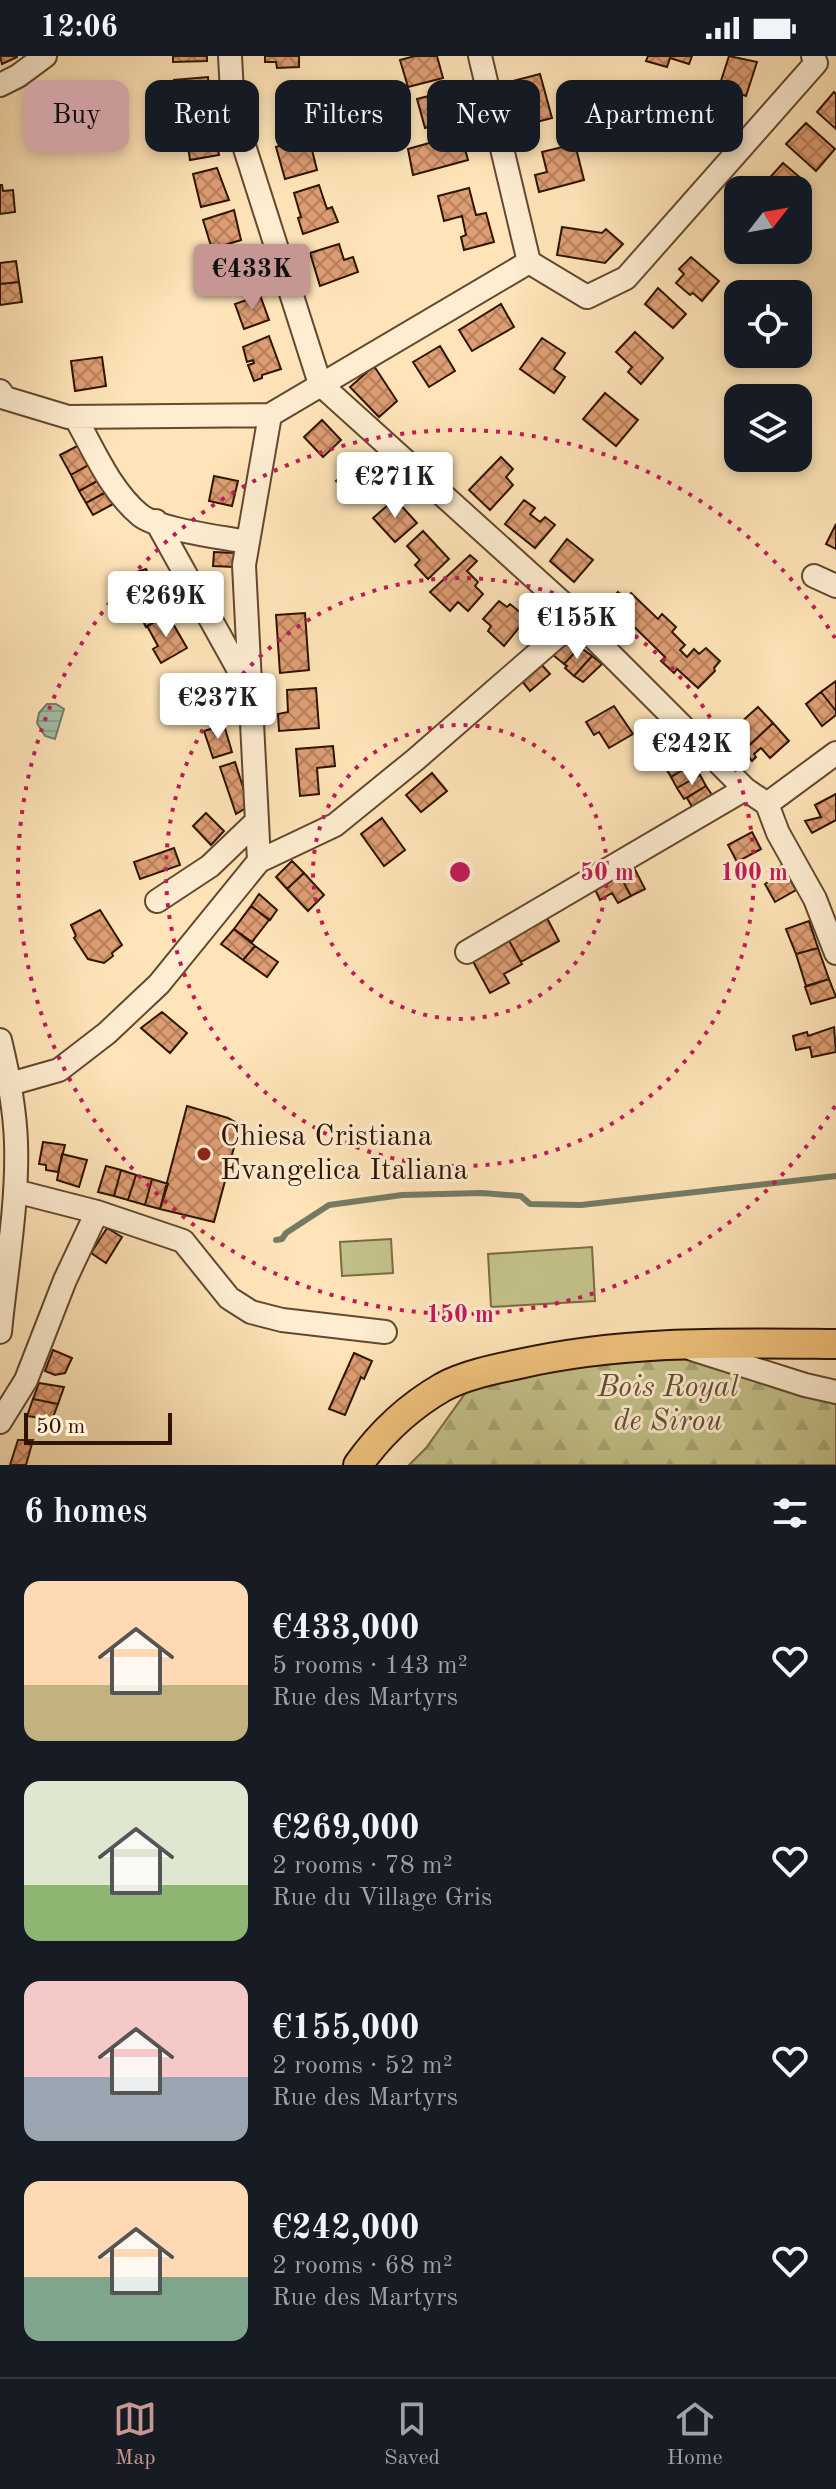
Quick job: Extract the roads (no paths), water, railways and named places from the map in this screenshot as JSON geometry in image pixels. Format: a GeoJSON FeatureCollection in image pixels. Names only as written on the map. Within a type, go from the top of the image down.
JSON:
{"type":"FeatureCollection","features":[{"type":"Feature","properties":{"kind":"main road"},"geometry":{"type":"LineString","coordinates":[[358,1465],[399,1419],[446,1386],[494,1370],[538,1360],[671,1343],[836,1344]]}},
{"type":"Feature","properties":{"kind":"street"},"geometry":{"type":"LineString","coordinates":[[0,85],[45,56]]}},
{"type":"Feature","properties":{"kind":"street"},"geometry":{"type":"LineString","coordinates":[[230,56],[233,111],[320,384],[569,609],[576,620],[745,789],[767,804],[778,833],[815,899],[836,953]]}},
{"type":"Feature","properties":{"kind":"street"},"geometry":{"type":"LineString","coordinates":[[480,56],[529,262],[587,297],[626,278],[816,63],[813,56]]}},
{"type":"Feature","properties":{"kind":"street"},"geometry":{"type":"LineString","coordinates":[[0,391],[5,398],[68,417],[270,415],[529,262]]}},
{"type":"Feature","properties":{"kind":"street"},"geometry":{"type":"LineString","coordinates":[[259,861],[244,565],[270,415]]}},
{"type":"Feature","properties":{"kind":"street"},"geometry":{"type":"LineString","coordinates":[[75,417],[114,486],[142,517],[180,529],[247,542]]}},
{"type":"Feature","properties":{"kind":"street"},"geometry":{"type":"LineString","coordinates":[[156,521],[248,688]]}},
{"type":"Feature","properties":{"kind":"street"},"geometry":{"type":"LineString","coordinates":[[814,576],[836,586]]}},
{"type":"Feature","properties":{"kind":"street"},"geometry":{"type":"LineString","coordinates":[[10,1084],[59,1070],[107,1033],[159,984],[259,861],[335,825],[576,620]]}},
{"type":"Feature","properties":{"kind":"street"},"geometry":{"type":"LineString","coordinates":[[767,804],[836,753]]}},
{"type":"Feature","properties":{"kind":"street"},"geometry":{"type":"LineString","coordinates":[[467,952],[745,789]]}},
{"type":"Feature","properties":{"kind":"street"},"geometry":{"type":"LineString","coordinates":[[157,901],[210,866],[257,821]]}},
{"type":"Feature","properties":{"kind":"street"},"geometry":{"type":"LineString","coordinates":[[0,1040],[10,1084],[16,1141],[15,1191],[0,1332]]}},
{"type":"Feature","properties":{"kind":"street"},"geometry":{"type":"LineString","coordinates":[[15,1191],[97,1212],[183,1241],[229,1298],[251,1312],[282,1320],[385,1332]]}},
{"type":"Feature","properties":{"kind":"street"},"geometry":{"type":"LineString","coordinates":[[0,1422],[26,1380],[65,1280],[97,1212]]}},
{"type":"Feature","properties":{"kind":"street"},"geometry":{"type":"LineString","coordinates":[[671,1343],[836,1392]]}},
{"type":"Feature","properties":{"kind":"waterway"},"geometry":{"type":"LineString","coordinates":[[276,1240],[282,1239],[286,1233],[329,1205],[402,1195],[482,1193],[521,1196],[530,1204],[581,1205],[836,1176]]}},
{"type":"Feature","properties":{"kind":"place","name":"Chiesa Cristiana Evangelica Italiana"},"geometry":{"type":"Point","coordinates":[204,1154]}},
{"type":"Feature","properties":{"kind":"park label","name":"Bois Royal de Sirou"},"geometry":{"type":"Point","coordinates":[668,1405]}}]}
